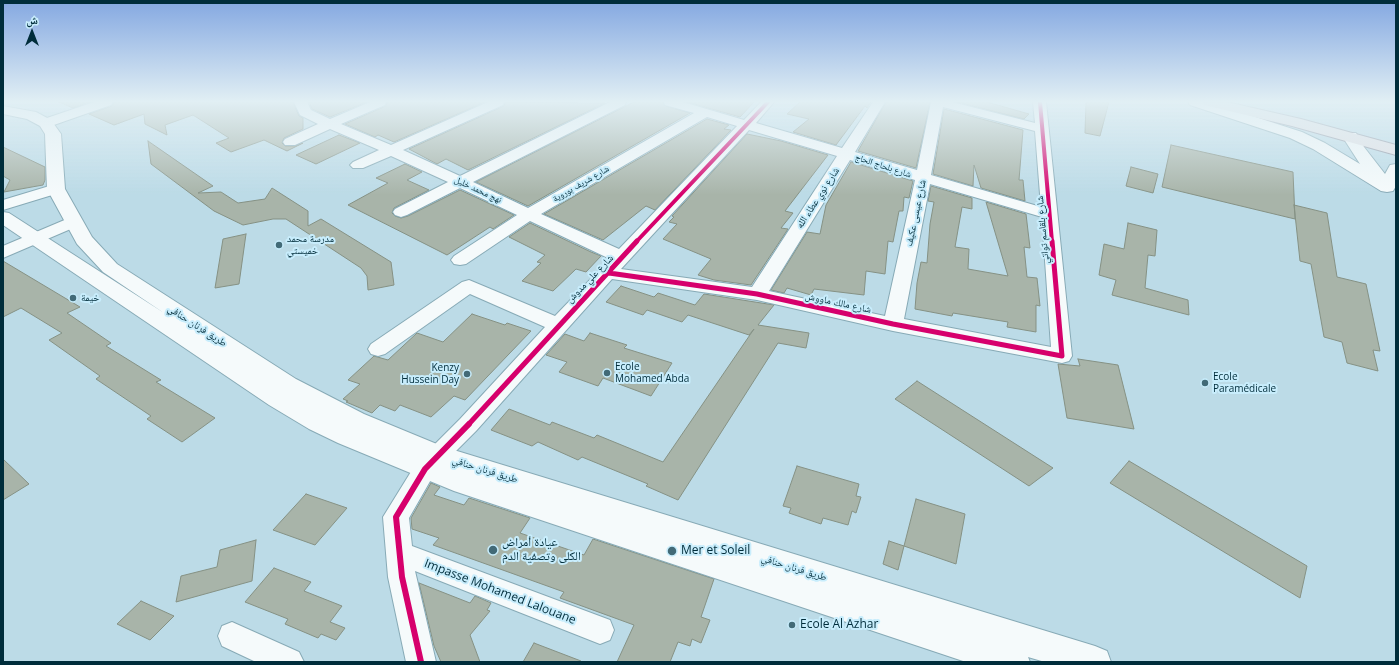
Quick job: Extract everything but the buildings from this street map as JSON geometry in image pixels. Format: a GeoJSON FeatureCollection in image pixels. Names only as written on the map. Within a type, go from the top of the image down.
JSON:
{"type":"FeatureCollection","features":[{"type":"Feature","properties":{"kind":"main road","name":"طريق فرنان حنافي"},"geometry":{"type":"LineString","coordinates":[[52,133],[54,138],[56,189],[84,240],[110,268],[135,286],[288,384],[355,422],[478,488],[1014,662]]}},
{"type":"Feature","properties":{"kind":"main road"},"geometry":{"type":"LineString","coordinates":[[1290,133],[1319,146],[1392,191]]}},
{"type":"Feature","properties":{"kind":"main road"},"geometry":{"type":"LineString","coordinates":[[1338,133],[1396,150]]}},
{"type":"Feature","properties":{"kind":"main road"},"geometry":{"type":"LineString","coordinates":[[1350,136],[1365,161],[1392,191]]}},
{"type":"Feature","properties":{"kind":"main road"},"geometry":{"type":"LineString","coordinates":[[1392,191],[1396,169]]}},
{"type":"Feature","properties":{"kind":"main road","name":"طريق فرنان حنافي"},"geometry":{"type":"LineString","coordinates":[[3,217],[278,399],[341,433],[431,462],[1095,662]]}},
{"type":"Feature","properties":{"kind":"street"},"geometry":{"type":"LineString","coordinates":[[290,142],[311,133]]}},
{"type":"Feature","properties":{"kind":"street","name":"نهج محمد خليل"},"geometry":{"type":"LineString","coordinates":[[352,133],[623,258]]}},
{"type":"Feature","properties":{"kind":"street"},"geometry":{"type":"LineString","coordinates":[[358,165],[429,133]]}},
{"type":"Feature","properties":{"kind":"street"},"geometry":{"type":"LineString","coordinates":[[401,212],[558,133]]}},
{"type":"Feature","properties":{"kind":"street","name":"شارع شريف بوروية"},"geometry":{"type":"LineString","coordinates":[[460,260],[529,214],[670,133]]}},
{"type":"Feature","properties":{"kind":"street","name":"شارع علي مدوش"},"geometry":{"type":"LineString","coordinates":[[421,662],[402,577],[396,517],[431,462],[468,426],[558,325],[740,133]]}},
{"type":"Feature","properties":{"kind":"street","name":"شارع بلحاج الحاج"},"geometry":{"type":"LineString","coordinates":[[772,133],[846,154],[923,179],[1051,215]]}},
{"type":"Feature","properties":{"kind":"street","name":"شارع نوي عطاء الله"},"geometry":{"type":"LineString","coordinates":[[757,294],[859,133]]}},
{"type":"Feature","properties":{"kind":"street","name":"شارع عيسى عكيف"},"geometry":{"type":"LineString","coordinates":[[893,324],[931,133]]}},
{"type":"Feature","properties":{"kind":"street","name":"شارع بلقاسم تواتي"},"geometry":{"type":"LineString","coordinates":[[1042,133],[1051,215],[1062,356]]}},
{"type":"Feature","properties":{"kind":"street"},"geometry":{"type":"LineString","coordinates":[[3,205],[56,189]]}},
{"type":"Feature","properties":{"kind":"street"},"geometry":{"type":"LineString","coordinates":[[3,253],[74,221]]}},
{"type":"Feature","properties":{"kind":"street","name":"شارع مالك ماووش"},"geometry":{"type":"LineString","coordinates":[[609,273],[757,294],[893,324],[1062,356]]}},
{"type":"Feature","properties":{"kind":"street"},"geometry":{"type":"LineString","coordinates":[[378,349],[469,286],[558,325]]}},
{"type":"Feature","properties":{"kind":"street","name":"Impasse Mohamed Lalouane"},"geometry":{"type":"LineString","coordinates":[[399,553],[600,630]]}},
{"type":"Feature","properties":{"kind":"street"},"geometry":{"type":"LineString","coordinates":[[232,636],[289,662]]}},
{"type":"Feature","properties":{"kind":"cycle path"},"geometry":{"type":"LineString","coordinates":[[421,662],[402,577],[396,517],[425,469],[437,455],[468,425],[558,325],[739,133]]}},
{"type":"Feature","properties":{"kind":"cycle path"},"geometry":{"type":"LineString","coordinates":[[609,273],[757,294],[893,324],[1062,356],[1043,133]]}},
{"type":"Feature","properties":{"kind":"place","name":"مدرسة محمد خميستي"},"geometry":{"type":"Point","coordinates":[279,245]}},
{"type":"Feature","properties":{"kind":"place","name":"خيمة"},"geometry":{"type":"Point","coordinates":[73,298]}},
{"type":"Feature","properties":{"kind":"place","name":"Ecole Mohamed Abda"},"geometry":{"type":"Point","coordinates":[607,373]}},
{"type":"Feature","properties":{"kind":"place","name":"Kenzy Hussein Day"},"geometry":{"type":"Point","coordinates":[467,374]}},
{"type":"Feature","properties":{"kind":"place","name":"Ecole Paramédicale"},"geometry":{"type":"Point","coordinates":[1205,383]}},
{"type":"Feature","properties":{"kind":"place","name":"عيادة أمراض الكلى وتصفية الدم"},"geometry":{"type":"Point","coordinates":[493,550]}},
{"type":"Feature","properties":{"kind":"place","name":"Mer et Soleil"},"geometry":{"type":"Point","coordinates":[672,551]}},
{"type":"Feature","properties":{"kind":"place","name":"Ecole Al Azhar"},"geometry":{"type":"Point","coordinates":[792,625]}}]}
